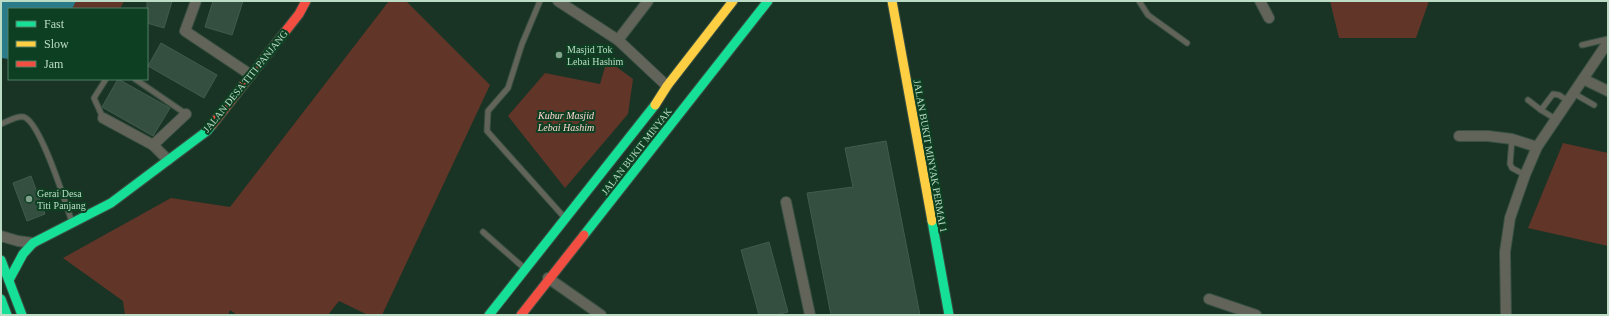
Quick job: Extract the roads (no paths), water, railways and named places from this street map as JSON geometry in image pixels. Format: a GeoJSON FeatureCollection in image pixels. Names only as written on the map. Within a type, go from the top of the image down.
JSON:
{"type":"FeatureCollection","features":[{"type":"Feature","properties":{"kind":"main road","name":"JALAN DESA TITI PANJANG"},"geometry":{"type":"LineString","coordinates":[[9,280],[23,254],[33,243],[112,203],[207,131],[299,14],[306,1]]}},
{"type":"Feature","properties":{"kind":"main road","name":"JALAN BUKIT MINYAK"},"geometry":{"type":"LineString","coordinates":[[489,315],[653,107],[667,86],[733,1]]}},
{"type":"Feature","properties":{"kind":"main road","name":"JALAN BUKIT MINYAK"},"geometry":{"type":"LineString","coordinates":[[521,315],[530,303],[541,278],[768,1]]}},
{"type":"Feature","properties":{"kind":"main road","name":"JALAN BUKIT MINYAK PERMAI 1"},"geometry":{"type":"LineString","coordinates":[[892,1],[949,315]]}},
{"type":"Feature","properties":{"kind":"main road"},"geometry":{"type":"LineString","coordinates":[[1,260],[22,315]]}},
{"type":"Feature","properties":{"kind":"main road"},"geometry":{"type":"LineString","coordinates":[[527,267],[530,274],[541,278]]}},
{"type":"Feature","properties":{"kind":"main road"},"geometry":{"type":"LineString","coordinates":[[508,291],[524,292],[529,296],[530,303]]}},
{"type":"Feature","properties":{"kind":"street"},"geometry":{"type":"LineString","coordinates":[[196,1],[185,31],[251,74]]}},
{"type":"Feature","properties":{"kind":"street"},"geometry":{"type":"LineString","coordinates":[[558,1],[618,40],[667,86]]}},
{"type":"Feature","properties":{"kind":"street"},"geometry":{"type":"LineString","coordinates":[[618,40],[648,1]]}},
{"type":"Feature","properties":{"kind":"street"},"geometry":{"type":"LineString","coordinates":[[1260,1],[1269,18]]}},
{"type":"Feature","properties":{"kind":"street"},"geometry":{"type":"LineString","coordinates":[[1506,315],[1505,252],[1510,218],[1525,175],[1537,147],[1557,120],[1608,41]]}},
{"type":"Feature","properties":{"kind":"street"},"geometry":{"type":"LineString","coordinates":[[1583,79],[1608,91]]}},
{"type":"Feature","properties":{"kind":"street"},"geometry":{"type":"LineString","coordinates":[[153,145],[186,114]]}},
{"type":"Feature","properties":{"kind":"street"},"geometry":{"type":"LineString","coordinates":[[103,118],[153,145],[168,160]]}},
{"type":"Feature","properties":{"kind":"street"},"geometry":{"type":"LineString","coordinates":[[1459,136],[1488,136],[1512,139],[1537,147]]}},
{"type":"Feature","properties":{"kind":"street"},"geometry":{"type":"LineString","coordinates":[[786,202],[810,315]]}},
{"type":"Feature","properties":{"kind":"street"},"geometry":{"type":"LineString","coordinates":[[1,236],[18,241],[33,243]]}},
{"type":"Feature","properties":{"kind":"street"},"geometry":{"type":"LineString","coordinates":[[541,278],[601,315]]}},
{"type":"Feature","properties":{"kind":"street"},"geometry":{"type":"LineString","coordinates":[[1209,299],[1256,315]]}},
{"type":"Feature","properties":{"kind":"lane"},"geometry":{"type":"LineString","coordinates":[[540,1],[522,44],[508,88],[488,112],[486,131],[565,218]]}},
{"type":"Feature","properties":{"kind":"lane"},"geometry":{"type":"LineString","coordinates":[[1139,1],[1148,15],[1186,44]]}},
{"type":"Feature","properties":{"kind":"lane"},"geometry":{"type":"LineString","coordinates":[[1582,45],[1608,41]]}},
{"type":"Feature","properties":{"kind":"lane"},"geometry":{"type":"LineString","coordinates":[[103,118],[94,98],[105,80]]}},
{"type":"Feature","properties":{"kind":"lane"},"geometry":{"type":"LineString","coordinates":[[136,80],[186,114]]}},
{"type":"Feature","properties":{"kind":"lane"},"geometry":{"type":"LineString","coordinates":[[1542,110],[1553,94],[1571,97],[1594,105]]}},
{"type":"Feature","properties":{"kind":"lane"},"geometry":{"type":"LineString","coordinates":[[1528,100],[1557,120]]}},
{"type":"Feature","properties":{"kind":"lane"},"geometry":{"type":"LineString","coordinates":[[1,124],[20,116],[31,122],[41,138],[72,223]]}},
{"type":"Feature","properties":{"kind":"lane"},"geometry":{"type":"LineString","coordinates":[[1512,139],[1510,164],[1512,168],[1525,175]]}},
{"type":"Feature","properties":{"kind":"lane"},"geometry":{"type":"LineString","coordinates":[[483,232],[527,267]]}},
{"type":"Feature","properties":{"kind":"water"},"geometry":{"type":"Polygon","coordinates":[[[1,1],[76,1],[72,8],[8,8],[8,59],[1,58],[1,1]]]}},
{"type":"Feature","properties":{"kind":"place","name":"Masjid Tok Lebai Hashim"},"geometry":{"type":"Point","coordinates":[559,55]}},
{"type":"Feature","properties":{"kind":"place","name":"Gerai Desa Titi Panjang"},"geometry":{"type":"Point","coordinates":[29,199]}},
{"type":"Feature","properties":{"kind":"park label","name":"Kubur Masjid Lebai Hashim"},"geometry":{"type":"Point","coordinates":[566,120]}}]}
